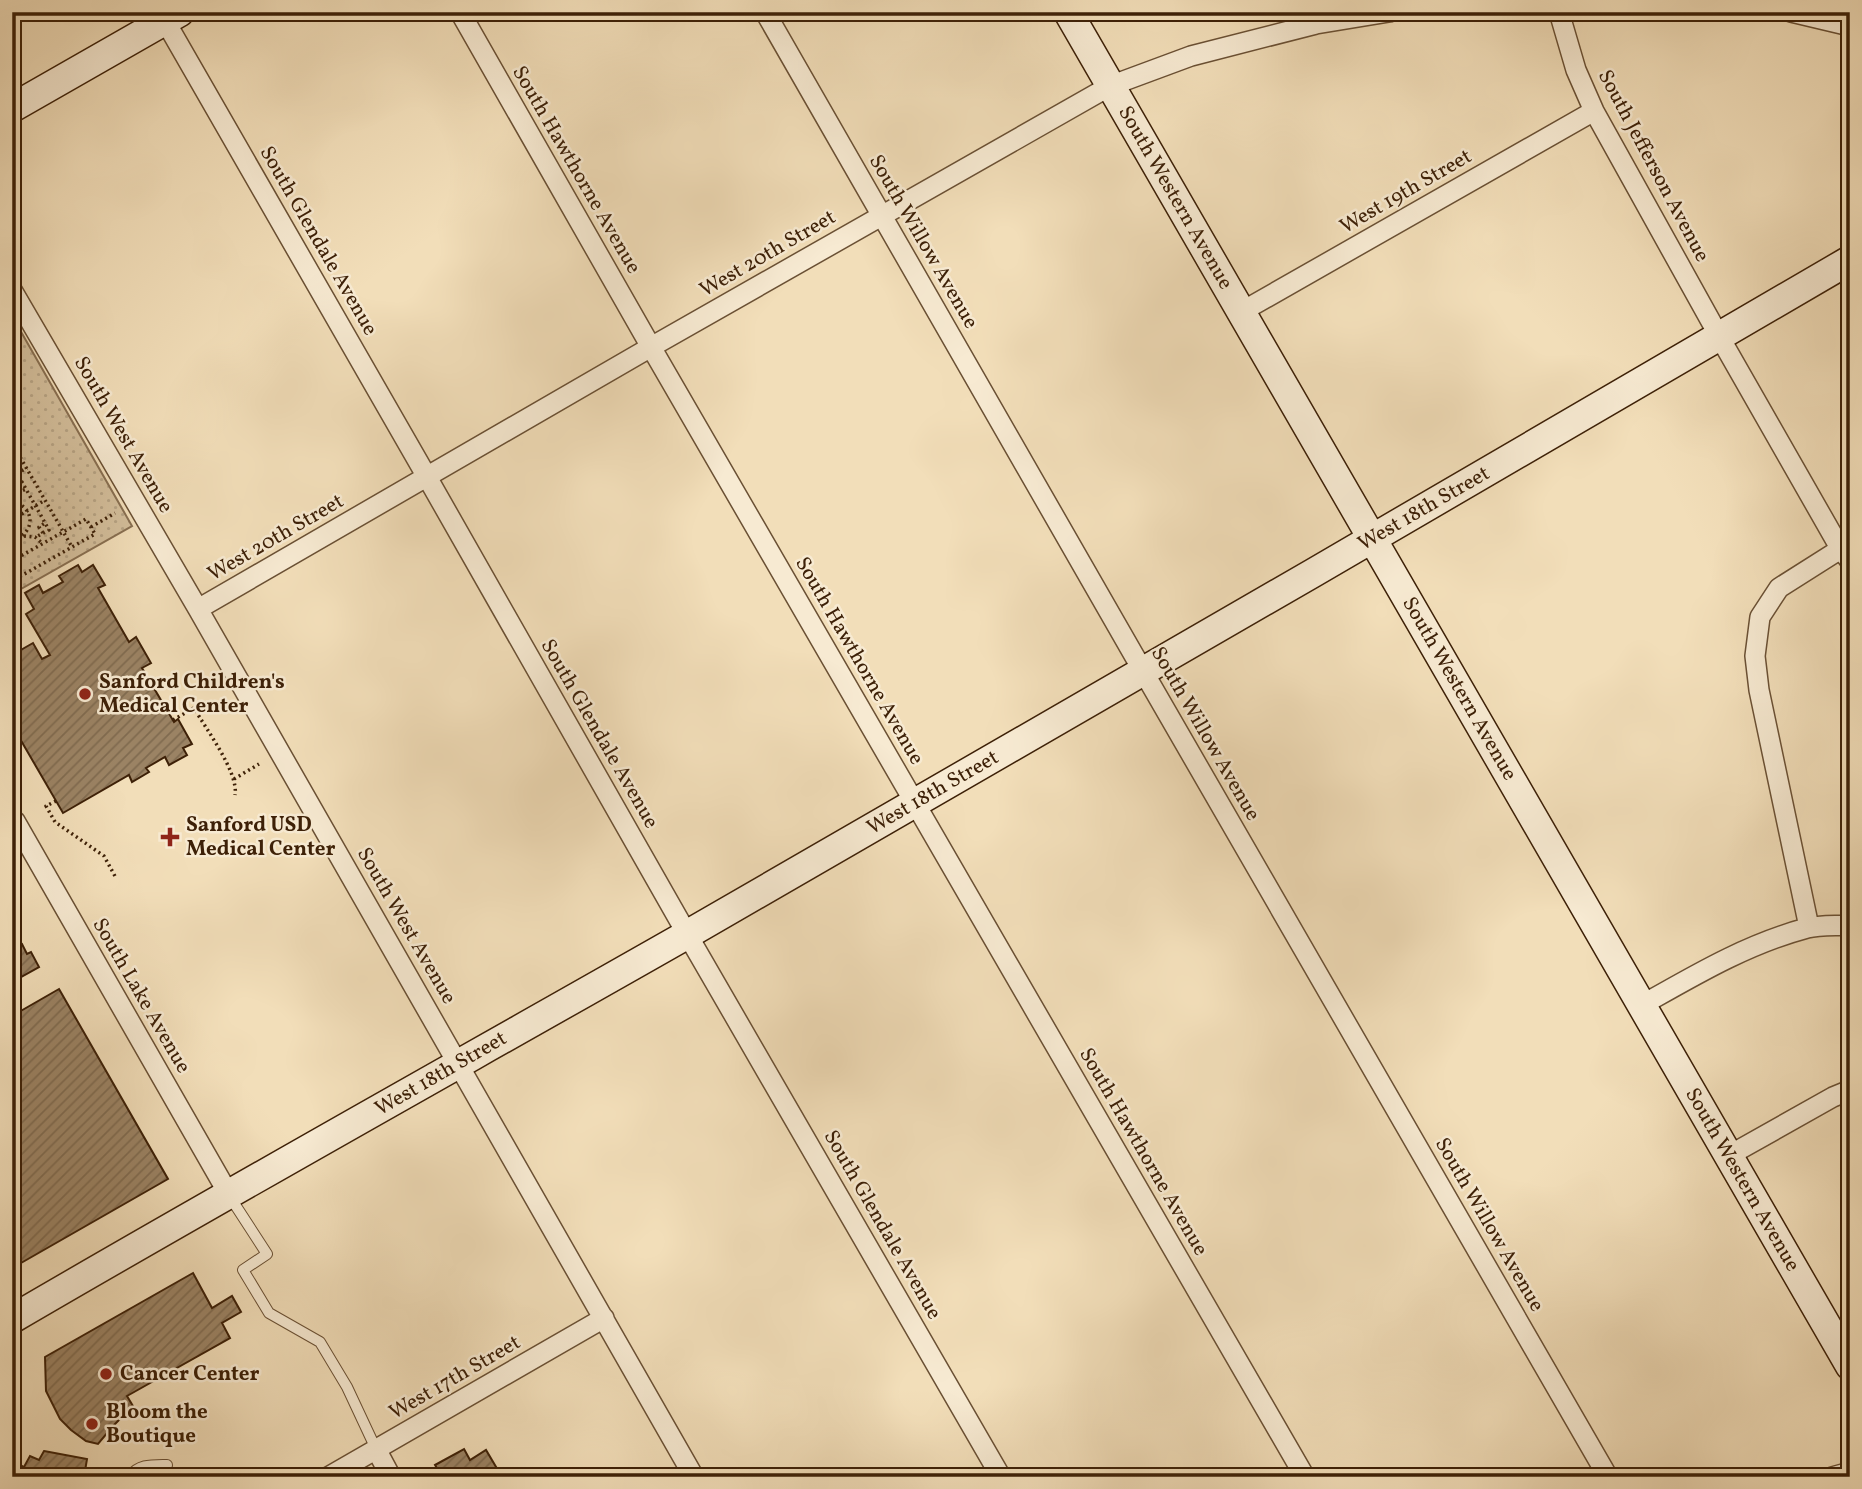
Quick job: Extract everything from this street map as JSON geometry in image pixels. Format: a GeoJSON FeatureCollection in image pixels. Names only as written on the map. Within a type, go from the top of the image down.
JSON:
{"type":"FeatureCollection","features":[{"type":"Feature","properties":{"kind":"street","name":"South Hawthorne Avenue"},"geometry":{"type":"LineString","coordinates":[[460,12],[1305,1477]]}},
{"type":"Feature","properties":{"kind":"street","name":"South Willow Avenue"},"geometry":{"type":"LineString","coordinates":[[765,12],[1608,1477]]}},
{"type":"Feature","properties":{"kind":"street","name":"South Western Avenue"},"geometry":{"type":"LineString","coordinates":[[1068,12],[1850,1366]]}},
{"type":"Feature","properties":{"kind":"street","name":"West 20th Street"},"geometry":{"type":"LineString","coordinates":[[198,609],[1110,86],[1191,56],[1316,24],[1389,12]]}},
{"type":"Feature","properties":{"kind":"street","name":"South Jefferson Avenue"},"geometry":{"type":"LineString","coordinates":[[1559,12],[1576,70],[1594,111],[1719,337],[1847,550]]}},
{"type":"Feature","properties":{"kind":"street"},"geometry":{"type":"LineString","coordinates":[[1791,12],[1850,26]]}},
{"type":"Feature","properties":{"kind":"street"},"geometry":{"type":"LineString","coordinates":[[12,108],[168,15]]}},
{"type":"Feature","properties":{"kind":"street","name":"South Glendale Avenue"},"geometry":{"type":"LineString","coordinates":[[168,15],[687,934],[1001,1477]]}},
{"type":"Feature","properties":{"kind":"street","name":"West 19th Street"},"geometry":{"type":"LineString","coordinates":[[1241,312],[1594,111]]}},
{"type":"Feature","properties":{"kind":"street","name":"West 18th Street"},"geometry":{"type":"LineString","coordinates":[[12,1319],[1373,540],[1850,260]]}},
{"type":"Feature","properties":{"kind":"street","name":"South West Avenue"},"geometry":{"type":"LineString","coordinates":[[12,290],[198,609],[694,1477]]}},
{"type":"Feature","properties":{"kind":"street"},"geometry":{"type":"LineString","coordinates":[[1809,928],[1759,690],[1755,656],[1760,617],[1779,588],[1847,550]]}},
{"type":"Feature","properties":{"kind":"street","name":"South Lake Avenue"},"geometry":{"type":"LineString","coordinates":[[15,821],[228,1193]]}},
{"type":"Feature","properties":{"kind":"street"},"geometry":{"type":"LineString","coordinates":[[1642,1005],[1716,963],[1760,944],[1809,928],[1850,925]]}},
{"type":"Feature","properties":{"kind":"street"},"geometry":{"type":"LineString","coordinates":[[1728,1156],[1850,1090]]}},
{"type":"Feature","properties":{"kind":"street","name":"West 17th Street"},"geometry":{"type":"LineString","coordinates":[[328,1477],[604,1318]]}},
{"type":"Feature","properties":{"kind":"street"},"geometry":{"type":"LineString","coordinates":[[376,1449],[391,1477]]}},
{"type":"Feature","properties":{"kind":"street"},"geometry":{"type":"LineString","coordinates":[[1832,1477],[1850,1472]]}},
{"type":"Feature","properties":{"kind":"lane"},"geometry":{"type":"LineString","coordinates":[[228,1193],[267,1254],[243,1270],[269,1313],[320,1342],[347,1387],[376,1449]]}},
{"type":"Feature","properties":{"kind":"lane"},"geometry":{"type":"LineString","coordinates":[[129,1477],[146,1465],[167,1465],[163,1477]]}},
{"type":"Feature","properties":{"kind":"path"},"geometry":{"type":"LineString","coordinates":[[12,443],[72,547]]}},
{"type":"Feature","properties":{"kind":"path"},"geometry":{"type":"LineString","coordinates":[[12,477],[27,468]]}},
{"type":"Feature","properties":{"kind":"path"},"geometry":{"type":"LineString","coordinates":[[14,487],[22,482],[46,523],[49,530],[36,537]]}},
{"type":"Feature","properties":{"kind":"path"},"geometry":{"type":"LineString","coordinates":[[12,527],[18,522],[15,515],[45,500]]}},
{"type":"Feature","properties":{"kind":"path"},"geometry":{"type":"LineString","coordinates":[[12,501],[21,504],[30,517],[28,529],[15,542],[14,560],[86,519],[95,534],[12,581]]}},
{"type":"Feature","properties":{"kind":"path"},"geometry":{"type":"LineString","coordinates":[[91,527],[115,513]]}},
{"type":"Feature","properties":{"kind":"path"},"geometry":{"type":"LineString","coordinates":[[12,540],[27,535],[36,537],[43,544]]}},
{"type":"Feature","properties":{"kind":"path"},"geometry":{"type":"LineString","coordinates":[[173,720],[194,708],[234,779],[235,795]]}},
{"type":"Feature","properties":{"kind":"path"},"geometry":{"type":"LineString","coordinates":[[234,779],[259,764]]}},
{"type":"Feature","properties":{"kind":"path"},"geometry":{"type":"LineString","coordinates":[[56,801],[46,806],[55,822],[104,856],[116,877]]}},
{"type":"Feature","properties":{"kind":"shaded area"},"geometry":{"type":"Polygon","coordinates":[[[12,316],[132,526],[12,594],[12,316]]]}},
{"type":"Feature","properties":{"kind":"building","name":"Sanford Children's Medical Center"},"geometry":{"type":"Polygon","coordinates":[[[78,565],[82,572],[93,565],[105,585],[98,588],[129,642],[136,637],[151,663],[142,668],[174,722],[178,719],[192,744],[183,748],[187,755],[169,765],[165,757],[146,768],[149,772],[132,782],[129,775],[63,813],[12,725],[12,655],[33,643],[42,659],[50,655],[26,614],[34,609],[25,593],[39,585],[43,593],[63,582],[59,576],[78,565]]]}},
{"type":"Feature","properties":{"kind":"building"},"geometry":{"type":"Polygon","coordinates":[[[12,937],[17,946],[22,944],[27,954],[31,952],[39,967],[12,982],[12,937]]]}},
{"type":"Feature","properties":{"kind":"building"},"geometry":{"type":"Polygon","coordinates":[[[59,989],[168,1179],[21,1263],[12,1248],[12,1016],[59,989]]]}},
{"type":"Feature","properties":{"kind":"building","name":"Cancer Center"},"geometry":{"type":"Polygon","coordinates":[[[193,1273],[212,1308],[232,1296],[241,1312],[222,1323],[230,1338],[127,1396],[133,1406],[98,1444],[86,1441],[60,1419],[46,1391],[45,1357],[193,1273]]]}},
{"type":"Feature","properties":{"kind":"building"},"geometry":{"type":"Polygon","coordinates":[[[464,1449],[470,1460],[486,1450],[502,1477],[442,1477],[435,1465],[464,1449]]]}},
{"type":"Feature","properties":{"kind":"building"},"geometry":{"type":"Polygon","coordinates":[[[44,1451],[87,1459],[84,1477],[12,1477],[12,1466],[15,1462],[24,1467],[30,1456],[39,1460],[44,1451]]]}},
{"type":"Feature","properties":{"kind":"place","name":"Sanford Children's Medical Center"},"geometry":{"type":"Point","coordinates":[85,694]}},
{"type":"Feature","properties":{"kind":"place","name":"Sanford USD Medical Center"},"geometry":{"type":"Point","coordinates":[170,837]}},
{"type":"Feature","properties":{"kind":"place","name":"Cancer Center"},"geometry":{"type":"Point","coordinates":[106,1374]}},
{"type":"Feature","properties":{"kind":"place","name":"Bloom the Boutique"},"geometry":{"type":"Point","coordinates":[92,1424]}}]}
